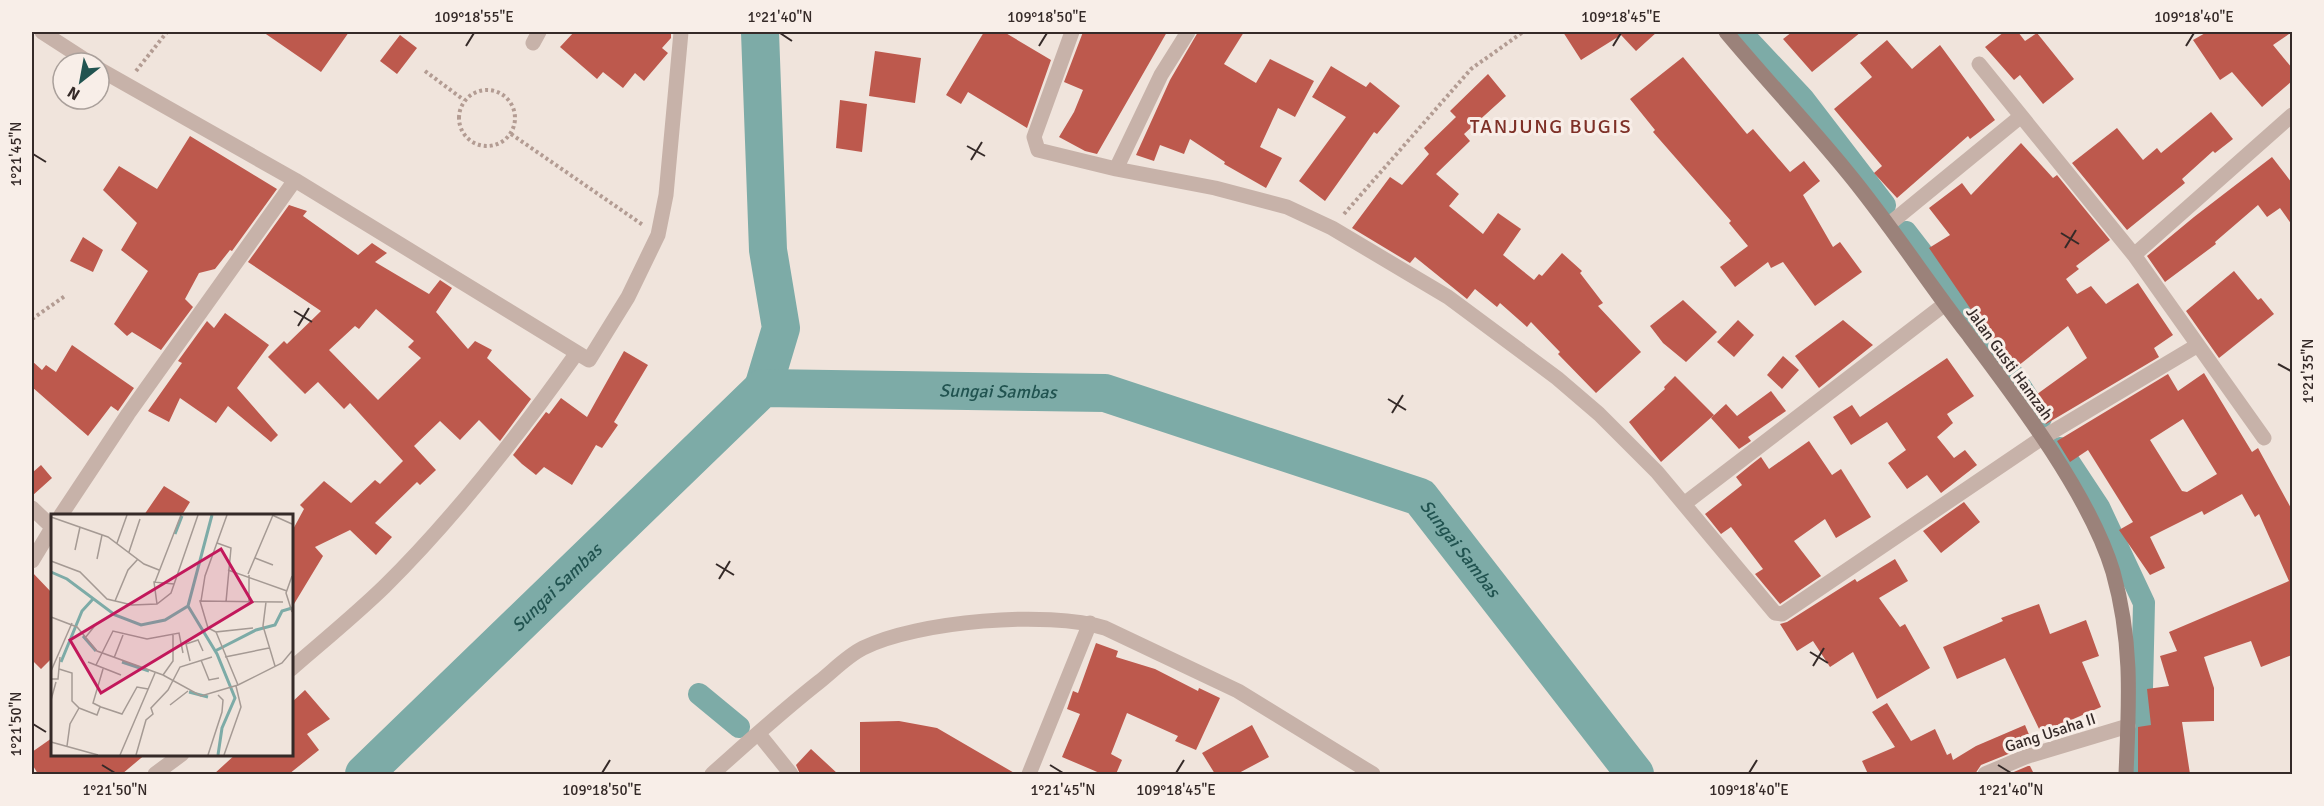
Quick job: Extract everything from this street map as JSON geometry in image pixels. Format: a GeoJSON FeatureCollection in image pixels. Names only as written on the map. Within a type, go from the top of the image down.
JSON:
{"type":"FeatureCollection","features":[{"type":"Feature","properties":{"kind":"street"},"geometry":{"type":"LineString","coordinates":[[42,32],[71,51]]}},
{"type":"Feature","properties":{"kind":"street"},"geometry":{"type":"LineString","coordinates":[[111,76],[296,180],[589,360],[628,297],[658,235],[666,195],[681,32]]}},
{"type":"Feature","properties":{"kind":"street"},"geometry":{"type":"LineString","coordinates":[[1072,32],[1034,137],[1035,146],[1044,154],[1215,188],[1287,207],[1332,228],[1448,297],[1557,378],[1630,445],[1684,504],[1770,610],[1782,614],[2042,438],[2198,345]]}},
{"type":"Feature","properties":{"kind":"street"},"geometry":{"type":"LineString","coordinates":[[1116,169],[1161,75],[1188,32]]}},
{"type":"Feature","properties":{"kind":"street","name":"Jalan Gusti Hamzah"},"geometry":{"type":"LineString","coordinates":[[1726,32],[1848,173],[1888,225],[2000,376],[2080,499],[2112,570],[2126,625],[2130,672],[2127,774]]}},
{"type":"Feature","properties":{"kind":"street"},"geometry":{"type":"LineString","coordinates":[[1979,64],[2134,255],[2264,438]]}},
{"type":"Feature","properties":{"kind":"street"},"geometry":{"type":"LineString","coordinates":[[2134,255],[2292,115]]}},
{"type":"Feature","properties":{"kind":"street"},"geometry":{"type":"LineString","coordinates":[[1888,225],[2020,117]]}},
{"type":"Feature","properties":{"kind":"street"},"geometry":{"type":"LineString","coordinates":[[63,514],[128,414],[296,180]]}},
{"type":"Feature","properties":{"kind":"street"},"geometry":{"type":"LineString","coordinates":[[1684,504],[1945,304]]}},
{"type":"Feature","properties":{"kind":"street"},"geometry":{"type":"LineString","coordinates":[[292,668],[362,608],[408,562],[513,442],[576,354]]}},
{"type":"Feature","properties":{"kind":"street"},"geometry":{"type":"LineString","coordinates":[[32,508],[51,526]]}},
{"type":"Feature","properties":{"kind":"street"},"geometry":{"type":"LineString","coordinates":[[32,561],[51,529]]}},
{"type":"Feature","properties":{"kind":"street"},"geometry":{"type":"LineString","coordinates":[[712,774],[758,733],[861,649],[884,640],[981,621],[1042,619],[1090,623],[1238,691],[1372,774]]}},
{"type":"Feature","properties":{"kind":"street"},"geometry":{"type":"LineString","coordinates":[[1029,774],[1090,623]]}},
{"type":"Feature","properties":{"kind":"street","name":"Gang Usaha II"},"geometry":{"type":"LineString","coordinates":[[1984,774],[2025,757],[2128,726]]}},
{"type":"Feature","properties":{"kind":"street"},"geometry":{"type":"LineString","coordinates":[[758,733],[791,774]]}},
{"type":"Feature","properties":{"kind":"street"},"geometry":{"type":"LineString","coordinates":[[155,774],[179,755]]}},
{"type":"Feature","properties":{"kind":"path"},"geometry":{"type":"LineString","coordinates":[[125,85],[167,32]]}},
{"type":"Feature","properties":{"kind":"path"},"geometry":{"type":"LineString","coordinates":[[1332,228],[1470,69],[1523,32]]}},
{"type":"Feature","properties":{"kind":"path"},"geometry":{"type":"LineString","coordinates":[[425,71],[464,100]]}},
{"type":"Feature","properties":{"kind":"path"},"geometry":{"type":"LineString","coordinates":[[486,90],[503,96],[514,110],[515,122],[511,134],[501,143],[489,146],[476,144],[465,137],[459,119],[464,100],[474,93],[486,90]]}},
{"type":"Feature","properties":{"kind":"path"},"geometry":{"type":"LineString","coordinates":[[511,134],[658,235]]}},
{"type":"Feature","properties":{"kind":"path"},"geometry":{"type":"LineString","coordinates":[[32,319],[65,296]]}},
{"type":"Feature","properties":{"kind":"building"},"geometry":{"type":"Polygon","coordinates":[[[263,32],[349,32],[321,72],[263,32]]]}},
{"type":"Feature","properties":{"kind":"building"},"geometry":{"type":"Polygon","coordinates":[[[574,32],[671,32],[671,38],[662,48],[668,53],[644,81],[635,73],[623,88],[603,72],[597,79],[560,47],[574,32]]]}},
{"type":"Feature","properties":{"kind":"building"},"geometry":{"type":"Polygon","coordinates":[[[984,32],[1004,32],[1051,60],[1027,128],[968,92],[961,104],[946,95],[984,32]]]}},
{"type":"Feature","properties":{"kind":"building"},"geometry":{"type":"Polygon","coordinates":[[[1083,32],[1167,32],[1097,154],[1085,151],[1059,137],[1074,112],[1083,90],[1064,82],[1083,32]]]}},
{"type":"Feature","properties":{"kind":"building"},"geometry":{"type":"Polygon","coordinates":[[[1198,32],[1244,32],[1224,64],[1256,83],[1270,59],[1314,81],[1295,117],[1278,108],[1260,147],[1282,158],[1266,188],[1224,164],[1225,162],[1190,139],[1184,154],[1160,145],[1154,161],[1136,155],[1170,80],[1198,32]]]}},
{"type":"Feature","properties":{"kind":"building"},"geometry":{"type":"Polygon","coordinates":[[[1563,32],[1657,32],[1636,51],[1621,35],[1581,60],[1563,32]]]}},
{"type":"Feature","properties":{"kind":"building"},"geometry":{"type":"Polygon","coordinates":[[[1792,32],[1861,32],[1812,72],[1783,39],[1792,32]]]}},
{"type":"Feature","properties":{"kind":"building"},"geometry":{"type":"Polygon","coordinates":[[[2004,32],[2018,32],[2025,41],[2037,33],[2074,79],[2043,104],[2020,75],[2014,80],[1985,47],[2004,32]]]}},
{"type":"Feature","properties":{"kind":"building"},"geometry":{"type":"Polygon","coordinates":[[[2207,32],[2292,32],[2273,45],[2292,68],[2292,81],[2262,107],[2232,72],[2220,80],[2193,40],[2207,32]]]}},
{"type":"Feature","properties":{"kind":"building"},"geometry":{"type":"Polygon","coordinates":[[[400,35],[417,48],[397,74],[380,61],[400,35]]]}},
{"type":"Feature","properties":{"kind":"building"},"geometry":{"type":"Polygon","coordinates":[[[1887,40],[1912,69],[1940,45],[1995,120],[1970,139],[1968,136],[1897,198],[1874,173],[1882,166],[1834,109],[1872,77],[1860,63],[1887,40]]]}},
{"type":"Feature","properties":{"kind":"building"},"geometry":{"type":"Polygon","coordinates":[[[875,51],[921,58],[915,103],[869,96],[875,51]]]}},
{"type":"Feature","properties":{"kind":"building"},"geometry":{"type":"Polygon","coordinates":[[[1683,57],[1747,134],[1753,129],[1790,172],[1804,161],[1820,181],[1803,195],[1833,247],[1840,242],[1862,272],[1815,306],[1783,262],[1771,268],[1768,262],[1735,287],[1720,267],[1748,246],[1729,223],[1731,221],[1653,132],[1655,130],[1630,99],[1683,57]]]}},
{"type":"Feature","properties":{"kind":"building"},"geometry":{"type":"Polygon","coordinates":[[[1331,66],[1366,87],[1370,82],[1400,106],[1377,134],[1374,132],[1325,201],[1299,181],[1346,117],[1312,97],[1331,66]]]}},
{"type":"Feature","properties":{"kind":"building"},"geometry":{"type":"Polygon","coordinates":[[[1488,74],[1506,96],[1464,134],[1470,141],[1436,174],[1459,194],[1449,206],[1483,234],[1498,213],[1521,229],[1503,255],[1534,280],[1539,274],[1542,276],[1562,253],[1582,271],[1580,273],[1603,303],[1598,306],[1641,352],[1596,393],[1531,322],[1527,327],[1500,303],[1497,307],[1475,289],[1467,299],[1415,257],[1410,263],[1352,228],[1390,177],[1402,185],[1429,154],[1424,148],[1456,117],[1450,111],[1488,74]]]}},
{"type":"Feature","properties":{"kind":"building"},"geometry":{"type":"Polygon","coordinates":[[[840,100],[867,104],[862,152],[836,148],[840,100]]]}},
{"type":"Feature","properties":{"kind":"building"},"geometry":{"type":"Polygon","coordinates":[[[2211,112],[2233,139],[2215,153],[2213,151],[2182,179],[2185,183],[2127,230],[2072,163],[2117,128],[2143,160],[2157,148],[2161,153],[2211,112]]]}},
{"type":"Feature","properties":{"kind":"building"},"geometry":{"type":"Polygon","coordinates":[[[190,136],[277,189],[232,251],[230,250],[215,269],[199,273],[185,299],[193,307],[161,350],[132,332],[127,336],[114,324],[148,271],[121,250],[137,223],[103,190],[119,166],[157,189],[190,136]]]}},
{"type":"Feature","properties":{"kind":"building"},"geometry":{"type":"Polygon","coordinates":[[[2021,143],[2053,178],[2057,175],[2110,240],[2076,266],[2079,269],[2066,279],[2077,294],[2091,286],[2106,304],[2138,283],[2173,335],[2154,348],[2159,357],[2046,424],[2029,400],[2087,358],[2068,326],[2013,370],[1984,329],[1980,332],[1967,316],[1972,311],[1929,248],[1950,235],[1929,208],[1962,183],[1971,195],[2021,143]]]}},
{"type":"Feature","properties":{"kind":"building"},"geometry":{"type":"Polygon","coordinates":[[[2272,157],[2292,183],[2292,225],[2280,208],[2267,217],[2258,205],[2215,242],[2216,244],[2165,282],[2147,256],[2272,157]]]}},
{"type":"Feature","properties":{"kind":"building"},"geometry":{"type":"Polygon","coordinates":[[[289,205],[307,211],[303,216],[358,255],[372,243],[387,253],[375,262],[429,294],[440,280],[452,288],[436,312],[468,349],[475,341],[492,350],[487,358],[531,399],[500,441],[479,420],[460,440],[440,421],[414,446],[436,470],[420,485],[417,482],[375,523],[392,537],[376,555],[350,530],[315,547],[323,556],[292,607],[292,531],[304,509],[300,505],[324,481],[351,503],[375,480],[380,484],[403,461],[350,403],[344,409],[318,382],[305,394],[268,357],[284,341],[287,344],[321,311],[248,262],[289,205]],[[376,309],[359,329],[355,326],[329,350],[378,400],[421,358],[408,347],[414,341],[376,309]]]}},
{"type":"Feature","properties":{"kind":"building"},"geometry":{"type":"Polygon","coordinates":[[[83,237],[103,250],[93,272],[70,261],[83,237]]]}},
{"type":"Feature","properties":{"kind":"building"},"geometry":{"type":"Polygon","coordinates":[[[2234,271],[2258,300],[2261,298],[2274,314],[2219,358],[2186,311],[2234,271]]]}},
{"type":"Feature","properties":{"kind":"building"},"geometry":{"type":"Polygon","coordinates":[[[1683,300],[1717,332],[1686,362],[1663,343],[1650,326],[1683,300]]]}},
{"type":"Feature","properties":{"kind":"building"},"geometry":{"type":"Polygon","coordinates":[[[225,313],[269,345],[237,388],[278,435],[271,442],[228,406],[216,423],[180,398],[169,422],[148,411],[182,363],[178,361],[207,321],[214,328],[225,313]]]}},
{"type":"Feature","properties":{"kind":"building"},"geometry":{"type":"Polygon","coordinates":[[[1738,320],[1754,335],[1734,357],[1717,342],[1738,320]]]}},
{"type":"Feature","properties":{"kind":"building"},"geometry":{"type":"Polygon","coordinates":[[[1843,320],[1873,345],[1819,388],[1795,356],[1843,320]]]}},
{"type":"Feature","properties":{"kind":"building"},"geometry":{"type":"Polygon","coordinates":[[[72,345],[134,388],[118,411],[111,406],[88,436],[32,387],[32,361],[42,370],[46,365],[56,372],[72,345]]]}},
{"type":"Feature","properties":{"kind":"building"},"geometry":{"type":"Polygon","coordinates":[[[624,351],[648,365],[614,422],[618,425],[602,448],[596,445],[572,485],[544,467],[536,475],[522,464],[513,455],[546,412],[549,414],[561,398],[587,417],[624,351]]]}},
{"type":"Feature","properties":{"kind":"building"},"geometry":{"type":"Polygon","coordinates":[[[1783,356],[1799,370],[1782,389],[1767,375],[1783,356]]]}},
{"type":"Feature","properties":{"kind":"building"},"geometry":{"type":"Polygon","coordinates":[[[1947,358],[1974,396],[1947,414],[1953,423],[1937,437],[1954,458],[1965,450],[1977,465],[1941,493],[1927,475],[1907,489],[1888,463],[1906,450],[1887,422],[1851,445],[1833,417],[1852,405],[1860,417],[1947,358]]]}},
{"type":"Feature","properties":{"kind":"building"},"geometry":{"type":"Polygon","coordinates":[[[2204,373],[2252,452],[2258,448],[2292,510],[2292,655],[2261,667],[2251,641],[2204,657],[2214,688],[2214,721],[2182,722],[2190,774],[2138,774],[2138,727],[2151,725],[2147,689],[2169,686],[2160,656],[2177,651],[2169,632],[2289,581],[2259,514],[2255,517],[2242,494],[2204,515],[2202,511],[2150,537],[2165,568],[2150,575],[2119,530],[2133,522],[2088,450],[2070,462],[2057,441],[2168,374],[2178,391],[2204,373]],[[2183,419],[2150,440],[2182,491],[2187,492],[2217,474],[2183,419]]]}},
{"type":"Feature","properties":{"kind":"building"},"geometry":{"type":"Polygon","coordinates":[[[1675,376],[1714,415],[1661,462],[1629,422],[1665,389],[1664,387],[1675,376]]]}},
{"type":"Feature","properties":{"kind":"building"},"geometry":{"type":"Polygon","coordinates":[[[1771,391],[1786,411],[1748,437],[1751,441],[1739,449],[1711,418],[1726,404],[1737,416],[1771,391]]]}},
{"type":"Feature","properties":{"kind":"building"},"geometry":{"type":"Polygon","coordinates":[[[1809,441],[1832,475],[1841,469],[1871,517],[1836,538],[1825,519],[1794,541],[1821,576],[1780,604],[1755,574],[1763,569],[1731,527],[1721,534],[1705,514],[1742,485],[1736,477],[1761,457],[1769,469],[1809,441]]]}},
{"type":"Feature","properties":{"kind":"building"},"geometry":{"type":"Polygon","coordinates":[[[41,465],[52,478],[32,496],[32,473],[41,465]]]}},
{"type":"Feature","properties":{"kind":"building"},"geometry":{"type":"Polygon","coordinates":[[[164,486],[190,502],[183,514],[145,514],[164,486]]]}},
{"type":"Feature","properties":{"kind":"building"},"geometry":{"type":"Polygon","coordinates":[[[1964,502],[1980,522],[1941,553],[1923,531],[1964,502]]]}},
{"type":"Feature","properties":{"kind":"building"},"geometry":{"type":"Polygon","coordinates":[[[1895,559],[1908,581],[1879,598],[1900,627],[1905,624],[1930,668],[1877,699],[1853,652],[1830,667],[1813,641],[1797,651],[1780,624],[1787,622],[1855,579],[1857,582],[1895,559]]]}},
{"type":"Feature","properties":{"kind":"building"},"geometry":{"type":"Polygon","coordinates":[[[32,572],[51,592],[51,659],[41,669],[32,660],[32,572]]]}},
{"type":"Feature","properties":{"kind":"building"},"geometry":{"type":"Polygon","coordinates":[[[2039,604],[2050,634],[2086,620],[2099,656],[2082,662],[2101,707],[2041,733],[2005,658],[1957,679],[1943,647],[2003,621],[2001,618],[2039,604]]]}},
{"type":"Feature","properties":{"kind":"building"},"geometry":{"type":"Polygon","coordinates":[[[1096,643],[1118,651],[1116,657],[1155,669],[1198,691],[1199,688],[1220,698],[1196,750],[1175,741],[1178,736],[1127,713],[1111,754],[1122,760],[1116,774],[1102,774],[1062,757],[1080,714],[1067,709],[1073,691],[1078,693],[1096,643]]]}},
{"type":"Feature","properties":{"kind":"building"},"geometry":{"type":"Polygon","coordinates":[[[305,690],[330,719],[307,734],[319,750],[289,774],[214,774],[235,755],[292,755],[292,702],[305,690]]]}},
{"type":"Feature","properties":{"kind":"building"},"geometry":{"type":"Polygon","coordinates":[[[1887,703],[1911,741],[1935,729],[1947,755],[1951,753],[1953,760],[1976,746],[2025,725],[2033,744],[1981,765],[1975,774],[1868,774],[1862,761],[1895,747],[1872,712],[1887,703]]]}},
{"type":"Feature","properties":{"kind":"building"},"geometry":{"type":"Polygon","coordinates":[[[899,721],[937,728],[1016,774],[860,774],[860,722],[899,721]]]}},
{"type":"Feature","properties":{"kind":"building"},"geometry":{"type":"Polygon","coordinates":[[[1252,725],[1269,757],[1237,774],[1215,774],[1202,753],[1252,725]]]}},
{"type":"Feature","properties":{"kind":"building"},"geometry":{"type":"Polygon","coordinates":[[[51,739],[51,755],[145,755],[122,774],[38,774],[32,764],[32,752],[51,739]]]}},
{"type":"Feature","properties":{"kind":"building"},"geometry":{"type":"Polygon","coordinates":[[[811,749],[838,774],[800,774],[796,765],[811,749]]]}},
{"type":"Feature","properties":{"kind":"building"},"geometry":{"type":"Polygon","coordinates":[[[2028,766],[2034,774],[2009,774],[2028,766]]]}},
{"type":"Feature","properties":{"kind":"waterway"},"geometry":{"type":"LineString","coordinates":[[760,32],[768,250],[781,328],[763,388]]}},
{"type":"Feature","properties":{"kind":"waterway"},"geometry":{"type":"LineString","coordinates":[[1741,32],[1803,98],[1885,205]]}},
{"type":"Feature","properties":{"kind":"waterway"},"geometry":{"type":"LineString","coordinates":[[1906,232],[1995,347],[2041,418]]}},
{"type":"Feature","properties":{"kind":"waterway","name":"Sungai Sambas"},"geometry":{"type":"LineString","coordinates":[[364,774],[763,388],[1105,393],[1420,497],[1635,774]]}},
{"type":"Feature","properties":{"kind":"waterway"},"geometry":{"type":"LineString","coordinates":[[2060,448],[2099,507],[2144,603],[2140,774]]}},
{"type":"Feature","properties":{"kind":"waterway"},"geometry":{"type":"LineString","coordinates":[[699,694],[739,727]]}},
{"type":"Feature","properties":{"kind":"district","name":"TANJUNG BUGIS"},"geometry":{"type":"Point","coordinates":[1551,126]}}]}
